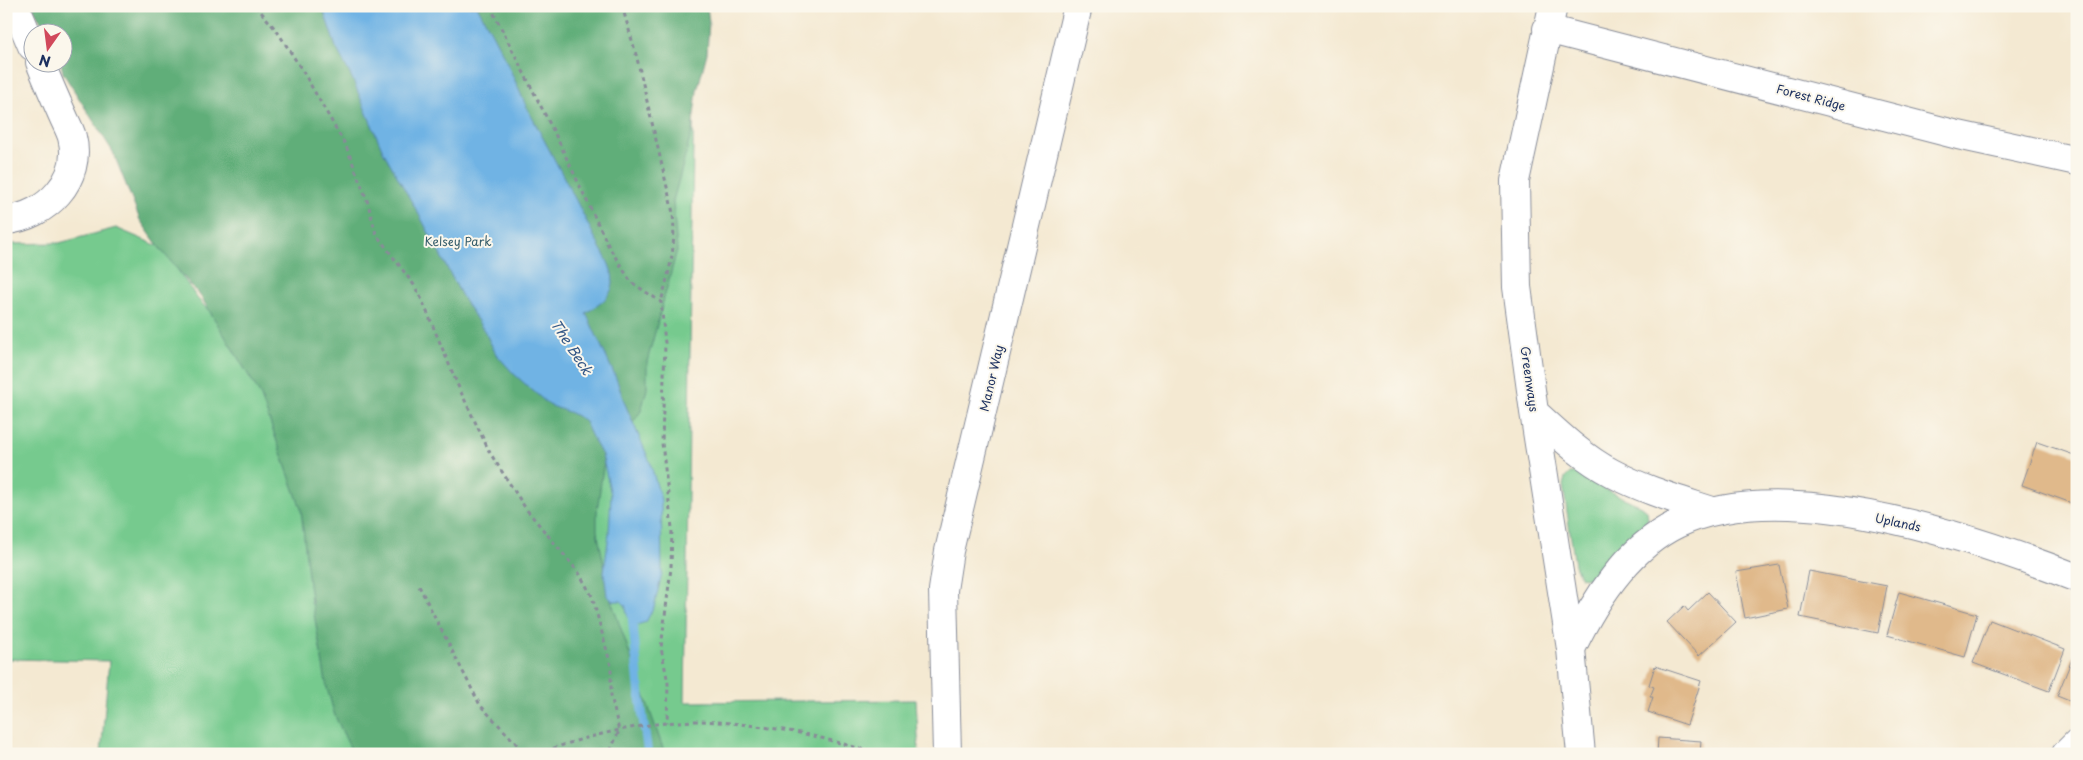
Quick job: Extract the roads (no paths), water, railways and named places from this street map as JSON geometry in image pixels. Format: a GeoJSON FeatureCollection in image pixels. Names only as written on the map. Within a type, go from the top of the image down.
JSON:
{"type":"FeatureCollection","features":[{"type":"Feature","properties":{"kind":"street"},"geometry":{"type":"LineString","coordinates":[[15,6],[22,22]]}},
{"type":"Feature","properties":{"kind":"street","name":"Manor Way"},"geometry":{"type":"LineString","coordinates":[[947,754],[943,590],[949,551],[1078,6]]}},
{"type":"Feature","properties":{"kind":"street","name":"Forest Ridge"},"geometry":{"type":"LineString","coordinates":[[1550,17],[1958,135],[2077,161]]}},
{"type":"Feature","properties":{"kind":"street","name":"Greenways"},"geometry":{"type":"LineString","coordinates":[[1550,17],[1514,181],[1518,287],[1534,412],[1571,649],[1580,754]]}},
{"type":"Feature","properties":{"kind":"street"},"geometry":{"type":"LineString","coordinates":[[6,220],[31,215],[50,203],[62,188],[70,173],[73,157],[72,138],[44,72]]}},
{"type":"Feature","properties":{"kind":"street","name":"Uplands"},"geometry":{"type":"LineString","coordinates":[[1534,412],[1575,448],[1610,472],[1639,486],[1712,511]]}},
{"type":"Feature","properties":{"kind":"street","name":"Uplands"},"geometry":{"type":"LineString","coordinates":[[1571,649],[1584,622],[1611,580],[1647,543],[1676,525],[1712,511],[1752,506],[1793,505],[1845,511],[1949,534],[2077,578]]}},
{"type":"Feature","properties":{"kind":"street"},"geometry":{"type":"LineString","coordinates":[[2066,754],[2077,743]]}},
{"type":"Feature","properties":{"kind":"water"},"geometry":{"type":"Polygon","coordinates":[[[322,6],[477,6],[493,36],[526,106],[607,259],[613,277],[612,288],[607,297],[586,313],[616,378],[650,462],[661,500],[662,574],[654,607],[646,622],[634,626],[630,625],[625,605],[621,601],[613,601],[607,596],[604,572],[611,495],[602,455],[584,420],[549,405],[514,374],[496,354],[485,332],[464,300],[383,151],[352,78],[336,47],[322,6]]]}},
{"type":"Feature","properties":{"kind":"waterway","name":"The Beck"},"geometry":{"type":"LineString","coordinates":[[632,614],[648,754]]}},
{"type":"Feature","properties":{"kind":"park label","name":"Kelsey Park"},"geometry":{"type":"Point","coordinates":[458,241]}}]}
